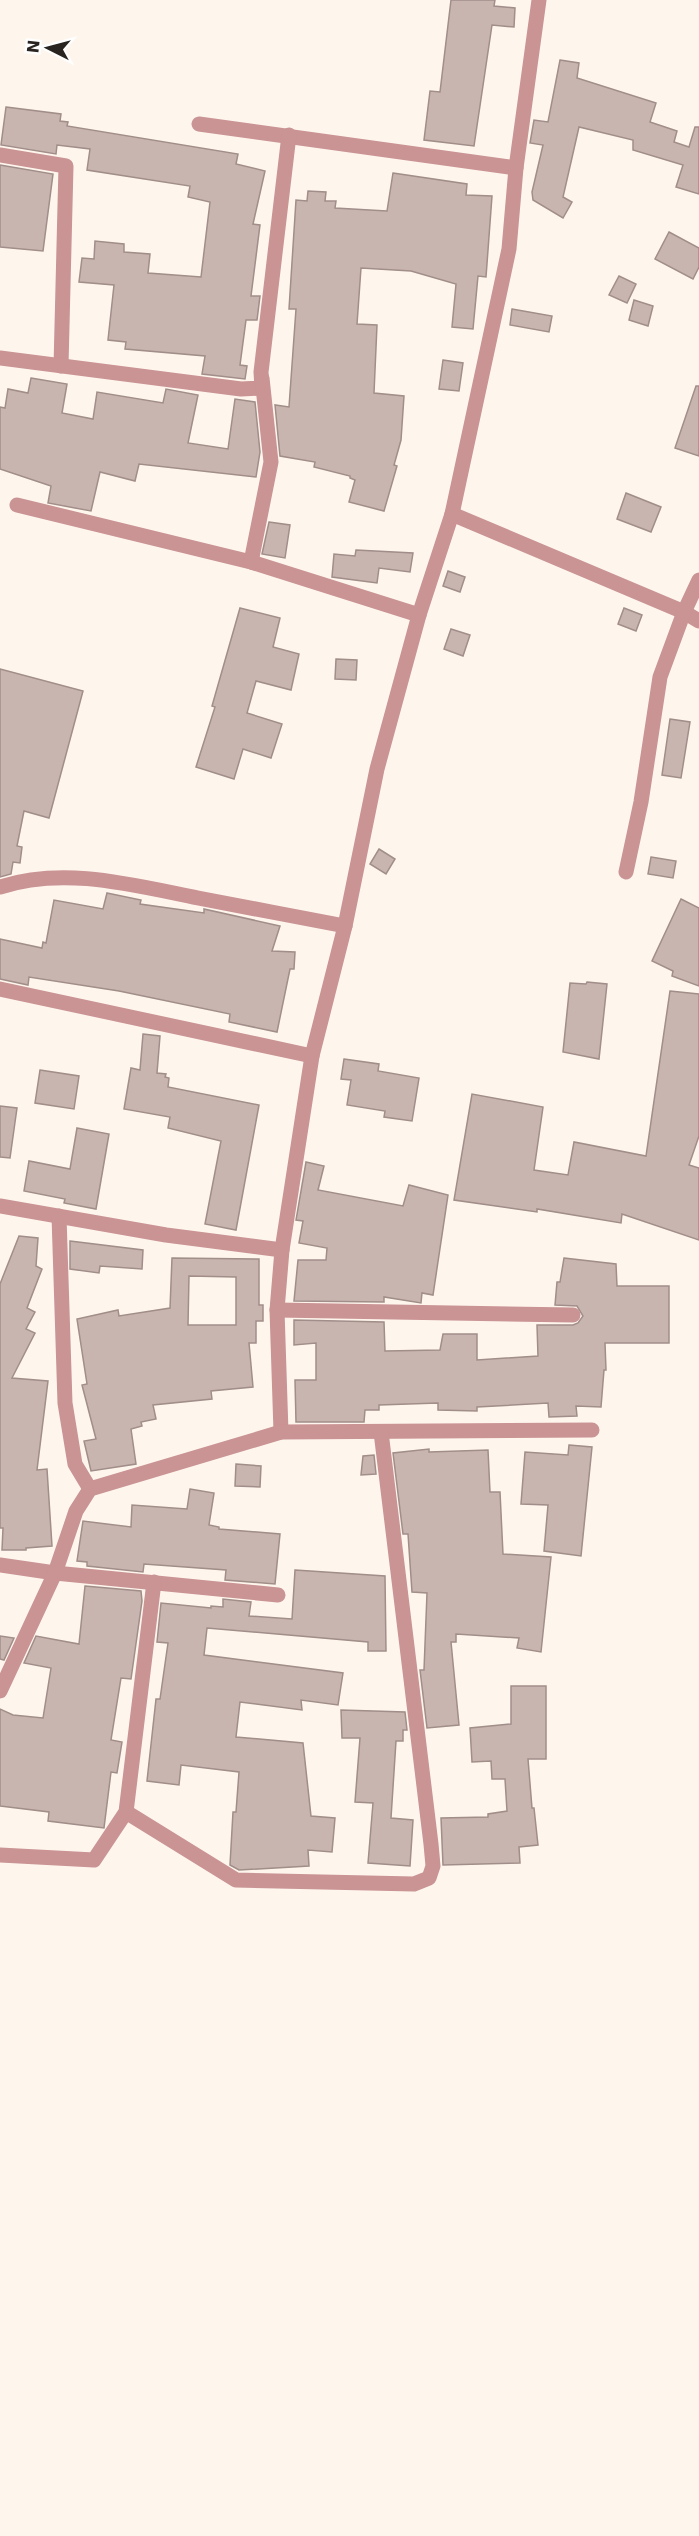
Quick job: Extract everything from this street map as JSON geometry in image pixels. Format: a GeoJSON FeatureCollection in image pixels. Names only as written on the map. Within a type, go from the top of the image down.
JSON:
{"type":"FeatureCollection","features":[{"type":"Feature","properties":{"kind":"street"},"geometry":{"type":"LineString","coordinates":[[281,1432],[277,1310],[282,1250],[312,1056],[345,926],[377,769],[419,615],[452,514],[509,249],[516,168],[539,0]]}},
{"type":"Feature","properties":{"kind":"street"},"geometry":{"type":"LineString","coordinates":[[199,124],[516,168]]}},
{"type":"Feature","properties":{"kind":"street"},"geometry":{"type":"LineString","coordinates":[[0,358],[241,389],[262,388],[261,372],[289,135]]}},
{"type":"Feature","properties":{"kind":"street"},"geometry":{"type":"LineString","coordinates":[[0,155],[66,166],[61,366]]}},
{"type":"Feature","properties":{"kind":"street"},"geometry":{"type":"LineString","coordinates":[[251,562],[271,462],[261,372]]}},
{"type":"Feature","properties":{"kind":"street"},"geometry":{"type":"LineString","coordinates":[[17,506],[251,562],[419,615]]}},
{"type":"Feature","properties":{"kind":"street"},"geometry":{"type":"LineString","coordinates":[[452,514],[684,612],[699,621]]}},
{"type":"Feature","properties":{"kind":"street"},"geometry":{"type":"LineString","coordinates":[[626,872],[641,802],[660,677],[684,612],[699,580]]}},
{"type":"Feature","properties":{"kind":"street"},"geometry":{"type":"LineString","coordinates":[[0,887],[24,879],[61,876],[134,886],[345,926]]}},
{"type":"Feature","properties":{"kind":"street"},"geometry":{"type":"LineString","coordinates":[[0,989],[312,1056]]}},
{"type":"Feature","properties":{"kind":"street"},"geometry":{"type":"LineString","coordinates":[[0,1206],[166,1235],[282,1250]]}},
{"type":"Feature","properties":{"kind":"street"},"geometry":{"type":"LineString","coordinates":[[59,1216],[65,1403],[75,1464],[90,1489]]}},
{"type":"Feature","properties":{"kind":"street"},"geometry":{"type":"LineString","coordinates":[[277,1310],[573,1315]]}},
{"type":"Feature","properties":{"kind":"street"},"geometry":{"type":"LineString","coordinates":[[0,1691],[56,1574],[76,1511],[90,1489],[281,1432],[592,1430]]}},
{"type":"Feature","properties":{"kind":"street"},"geometry":{"type":"LineString","coordinates":[[126,1812],[236,1880],[414,1884],[429,1878],[432,1866],[431,1844],[381,1432]]}},
{"type":"Feature","properties":{"kind":"street"},"geometry":{"type":"LineString","coordinates":[[0,1565],[56,1574],[278,1595]]}},
{"type":"Feature","properties":{"kind":"street"},"geometry":{"type":"LineString","coordinates":[[0,1855],[94,1860],[126,1812],[154,1582]]}},
{"type":"Feature","properties":{"kind":"building"},"geometry":{"type":"Polygon","coordinates":[[[451,0],[495,0],[494,6],[515,8],[514,27],[492,25],[474,146],[424,140],[430,91],[440,92],[451,0]]]}},
{"type":"Feature","properties":{"kind":"building"},"geometry":{"type":"Polygon","coordinates":[[[560,60],[579,63],[577,78],[656,103],[650,122],[677,131],[674,142],[689,147],[695,127],[699,127],[699,194],[676,187],[683,165],[633,150],[633,140],[579,127],[563,197],[572,202],[563,218],[533,200],[532,192],[543,145],[530,143],[534,120],[548,122],[560,60]]]}},
{"type":"Feature","properties":{"kind":"building"},"geometry":{"type":"Polygon","coordinates":[[[6,107],[61,114],[60,121],[68,122],[67,126],[238,154],[236,164],[265,171],[253,224],[260,225],[251,296],[260,296],[257,320],[246,320],[240,365],[247,366],[245,379],[202,374],[205,356],[125,349],[126,342],[108,340],[114,285],[79,282],[82,258],[94,259],[95,241],[124,244],[124,252],[150,254],[148,273],[201,277],[210,202],[188,197],[190,186],[87,170],[90,149],[57,145],[56,154],[1,145],[6,107]]]}},
{"type":"Feature","properties":{"kind":"building"},"geometry":{"type":"Polygon","coordinates":[[[0,165],[53,174],[43,251],[0,247],[0,165]]]}},
{"type":"Feature","properties":{"kind":"building"},"geometry":{"type":"Polygon","coordinates":[[[393,173],[467,184],[466,195],[492,196],[486,277],[478,276],[473,329],[452,327],[456,284],[411,271],[361,268],[357,324],[377,325],[374,393],[404,396],[401,440],[394,465],[397,466],[384,511],[349,502],[355,480],[350,476],[314,467],[315,462],[280,456],[275,405],[289,407],[296,309],[289,309],[296,200],[307,201],[308,191],[326,192],[325,201],[336,201],[335,208],[387,211],[393,173]]]}},
{"type":"Feature","properties":{"kind":"building"},"geometry":{"type":"Polygon","coordinates":[[[669,232],[699,248],[699,267],[693,279],[655,259],[669,232]]]}},
{"type":"Feature","properties":{"kind":"building"},"geometry":{"type":"Polygon","coordinates":[[[619,276],[636,284],[627,303],[609,295],[619,276]]]}},
{"type":"Feature","properties":{"kind":"building"},"geometry":{"type":"Polygon","coordinates":[[[634,300],[653,306],[648,326],[629,320],[634,300]]]}},
{"type":"Feature","properties":{"kind":"building"},"geometry":{"type":"Polygon","coordinates":[[[512,309],[552,316],[549,332],[510,325],[512,309]]]}},
{"type":"Feature","properties":{"kind":"building"},"geometry":{"type":"Polygon","coordinates":[[[443,360],[463,363],[459,391],[439,389],[443,360]]]}},
{"type":"Feature","properties":{"kind":"building"},"geometry":{"type":"Polygon","coordinates":[[[31,378],[67,384],[62,413],[93,419],[97,392],[163,403],[166,389],[198,395],[188,443],[228,449],[235,399],[255,402],[260,452],[256,477],[139,464],[135,481],[100,472],[91,511],[48,503],[51,486],[0,469],[0,407],[5,408],[8,389],[28,393],[31,378]]]}},
{"type":"Feature","properties":{"kind":"building"},"geometry":{"type":"Polygon","coordinates":[[[696,386],[699,386],[699,456],[675,448],[696,386]]]}},
{"type":"Feature","properties":{"kind":"building"},"geometry":{"type":"Polygon","coordinates":[[[626,493],[661,507],[651,532],[617,519],[626,493]]]}},
{"type":"Feature","properties":{"kind":"building"},"geometry":{"type":"Polygon","coordinates":[[[269,522],[290,525],[285,558],[262,554],[269,522]]]}},
{"type":"Feature","properties":{"kind":"building"},"geometry":{"type":"Polygon","coordinates":[[[356,550],[413,553],[410,572],[379,568],[377,583],[332,577],[334,554],[355,556],[356,550]]]}},
{"type":"Feature","properties":{"kind":"building"},"geometry":{"type":"Polygon","coordinates":[[[448,571],[465,577],[460,592],[443,586],[448,571]]]}},
{"type":"Feature","properties":{"kind":"building"},"geometry":{"type":"Polygon","coordinates":[[[240,608],[280,618],[273,647],[299,654],[291,690],[256,681],[247,713],[282,724],[271,758],[243,749],[234,779],[196,767],[215,707],[212,706],[240,608]]]}},
{"type":"Feature","properties":{"kind":"building"},"geometry":{"type":"Polygon","coordinates":[[[624,608],[642,615],[636,631],[618,624],[624,608]]]}},
{"type":"Feature","properties":{"kind":"building"},"geometry":{"type":"Polygon","coordinates":[[[451,629],[470,635],[463,656],[444,649],[451,629]]]}},
{"type":"Feature","properties":{"kind":"building"},"geometry":{"type":"Polygon","coordinates":[[[336,659],[357,660],[356,680],[335,679],[336,659]]]}},
{"type":"Feature","properties":{"kind":"building"},"geometry":{"type":"Polygon","coordinates":[[[0,669],[83,691],[49,818],[24,811],[17,846],[22,847],[20,863],[13,862],[11,874],[0,877],[0,669]]]}},
{"type":"Feature","properties":{"kind":"building"},"geometry":{"type":"Polygon","coordinates":[[[670,719],[690,722],[681,778],[662,775],[670,719]]]}},
{"type":"Feature","properties":{"kind":"building"},"geometry":{"type":"Polygon","coordinates":[[[379,849],[395,859],[386,874],[370,864],[379,849]]]}},
{"type":"Feature","properties":{"kind":"building"},"geometry":{"type":"Polygon","coordinates":[[[651,857],[676,861],[673,878],[648,874],[651,857]]]}},
{"type":"Feature","properties":{"kind":"building"},"geometry":{"type":"Polygon","coordinates":[[[107,893],[141,900],[140,904],[204,913],[204,909],[280,926],[272,951],[295,952],[294,969],[290,969],[277,1032],[229,1022],[230,1014],[119,991],[29,977],[28,985],[0,979],[0,939],[42,948],[43,942],[46,943],[54,900],[103,909],[107,893]]]}},
{"type":"Feature","properties":{"kind":"building"},"geometry":{"type":"Polygon","coordinates":[[[681,899],[699,908],[699,986],[672,976],[673,971],[652,961],[681,899]]]}},
{"type":"Feature","properties":{"kind":"building"},"geometry":{"type":"Polygon","coordinates":[[[587,982],[607,984],[599,1059],[563,1052],[570,983],[586,984],[587,982]]]}},
{"type":"Feature","properties":{"kind":"building"},"geometry":{"type":"Polygon","coordinates":[[[670,991],[699,994],[699,1136],[689,1165],[699,1168],[699,1240],[622,1214],[621,1223],[537,1209],[537,1212],[454,1200],[472,1094],[543,1107],[534,1170],[568,1175],[574,1142],[646,1156],[670,991]]]}},
{"type":"Feature","properties":{"kind":"building"},"geometry":{"type":"Polygon","coordinates":[[[143,1034],[160,1036],[157,1073],[166,1074],[165,1077],[169,1078],[168,1087],[259,1105],[236,1230],[205,1224],[221,1141],[168,1128],[170,1117],[124,1109],[131,1068],[140,1070],[143,1034]]]}},
{"type":"Feature","properties":{"kind":"building"},"geometry":{"type":"Polygon","coordinates":[[[344,1059],[379,1064],[378,1071],[419,1078],[412,1121],[384,1117],[385,1111],[347,1105],[351,1080],[341,1079],[344,1059]]]}},
{"type":"Feature","properties":{"kind":"building"},"geometry":{"type":"Polygon","coordinates":[[[40,1070],[79,1076],[74,1109],[35,1103],[40,1070]]]}},
{"type":"Feature","properties":{"kind":"building"},"geometry":{"type":"Polygon","coordinates":[[[0,1106],[17,1108],[10,1158],[0,1157],[0,1106]]]}},
{"type":"Feature","properties":{"kind":"building"},"geometry":{"type":"Polygon","coordinates":[[[77,1128],[109,1134],[96,1209],[64,1203],[65,1199],[24,1191],[29,1161],[70,1169],[77,1128]]]}},
{"type":"Feature","properties":{"kind":"building"},"geometry":{"type":"Polygon","coordinates":[[[306,1162],[324,1166],[318,1190],[403,1206],[409,1185],[448,1195],[433,1295],[422,1293],[421,1303],[384,1297],[384,1302],[294,1301],[298,1260],[326,1260],[327,1248],[299,1243],[303,1221],[296,1220],[306,1162]]]}},
{"type":"Feature","properties":{"kind":"building"},"geometry":{"type":"Polygon","coordinates":[[[19,1236],[38,1238],[36,1266],[42,1269],[27,1308],[35,1312],[26,1329],[35,1333],[12,1378],[48,1381],[37,1470],[47,1469],[52,1546],[26,1548],[26,1550],[2,1550],[3,1528],[0,1528],[0,1284],[19,1236]]]}},
{"type":"Feature","properties":{"kind":"building"},"geometry":{"type":"Polygon","coordinates":[[[70,1241],[143,1250],[142,1269],[100,1266],[99,1273],[70,1269],[70,1241]]]}},
{"type":"Feature","properties":{"kind":"building"},"geometry":{"type":"Polygon","coordinates":[[[172,1258],[259,1259],[259,1305],[263,1305],[263,1321],[256,1321],[256,1343],[249,1343],[253,1387],[211,1391],[212,1399],[153,1405],[156,1419],[141,1422],[142,1426],[131,1429],[136,1464],[91,1471],[84,1441],[96,1439],[82,1385],[87,1384],[77,1319],[118,1310],[119,1316],[170,1308],[172,1258]],[[189,1276],[188,1325],[236,1325],[236,1277],[189,1276]]]}},
{"type":"Feature","properties":{"kind":"building"},"geometry":{"type":"Polygon","coordinates":[[[564,1258],[616,1264],[617,1286],[669,1286],[669,1343],[605,1343],[606,1370],[604,1370],[601,1407],[576,1406],[577,1416],[549,1417],[548,1403],[477,1407],[477,1411],[438,1410],[438,1403],[379,1405],[379,1410],[365,1410],[364,1422],[296,1422],[295,1380],[316,1380],[316,1343],[294,1345],[294,1320],[384,1322],[385,1351],[440,1350],[443,1334],[477,1334],[477,1360],[538,1356],[537,1325],[573,1325],[578,1323],[583,1316],[577,1306],[555,1305],[557,1282],[560,1282],[564,1258]]]}},
{"type":"Feature","properties":{"kind":"building"},"geometry":{"type":"Polygon","coordinates":[[[569,1445],[592,1447],[581,1556],[544,1551],[548,1505],[521,1504],[525,1452],[568,1455],[569,1445]]]}},
{"type":"Feature","properties":{"kind":"building"},"geometry":{"type":"Polygon","coordinates":[[[429,1449],[429,1452],[488,1450],[490,1492],[500,1492],[503,1554],[551,1557],[541,1652],[517,1648],[519,1638],[456,1634],[456,1642],[451,1642],[459,1725],[427,1728],[420,1670],[424,1670],[427,1593],[412,1592],[408,1534],[403,1534],[393,1453],[429,1449]]]}},
{"type":"Feature","properties":{"kind":"building"},"geometry":{"type":"Polygon","coordinates":[[[374,1455],[376,1474],[361,1475],[363,1456],[374,1455]]]}},
{"type":"Feature","properties":{"kind":"building"},"geometry":{"type":"Polygon","coordinates":[[[236,1464],[261,1466],[260,1487],[235,1486],[236,1464]]]}},
{"type":"Feature","properties":{"kind":"building"},"geometry":{"type":"Polygon","coordinates":[[[190,1489],[214,1493],[209,1525],[219,1527],[219,1529],[280,1534],[275,1584],[225,1580],[226,1570],[144,1564],[143,1572],[87,1566],[87,1562],[77,1561],[83,1521],[131,1527],[132,1505],[187,1509],[190,1489]]]}},
{"type":"Feature","properties":{"kind":"building"},"geometry":{"type":"Polygon","coordinates":[[[295,1570],[385,1576],[386,1651],[368,1651],[368,1642],[207,1628],[204,1655],[343,1673],[338,1705],[301,1700],[302,1710],[240,1702],[236,1737],[303,1743],[311,1816],[335,1818],[332,1852],[308,1850],[309,1866],[239,1870],[230,1865],[233,1812],[236,1812],[239,1772],[181,1765],[179,1785],[147,1781],[156,1699],[160,1699],[168,1643],[157,1642],[161,1603],[211,1608],[211,1606],[223,1607],[223,1599],[251,1602],[249,1616],[292,1619],[295,1570]]]}},
{"type":"Feature","properties":{"kind":"building"},"geometry":{"type":"Polygon","coordinates":[[[85,1586],[141,1591],[142,1601],[131,1679],[121,1678],[111,1740],[122,1742],[117,1773],[111,1772],[104,1828],[48,1821],[49,1812],[0,1806],[0,1709],[13,1715],[43,1718],[51,1668],[24,1663],[36,1636],[79,1644],[85,1586]]]}},
{"type":"Feature","properties":{"kind":"building"},"geometry":{"type":"Polygon","coordinates":[[[0,1636],[14,1638],[4,1660],[0,1659],[0,1636]]]}},
{"type":"Feature","properties":{"kind":"building"},"geometry":{"type":"Polygon","coordinates":[[[511,1686],[546,1686],[546,1759],[528,1759],[538,1845],[519,1847],[520,1863],[443,1865],[441,1818],[488,1817],[488,1814],[507,1811],[505,1779],[492,1779],[491,1761],[472,1762],[470,1728],[511,1724],[511,1686]]]}},
{"type":"Feature","properties":{"kind":"building"},"geometry":{"type":"Polygon","coordinates":[[[341,1710],[405,1712],[407,1730],[403,1730],[403,1741],[396,1741],[391,1818],[413,1820],[410,1866],[368,1863],[373,1803],[355,1802],[360,1738],[342,1738],[341,1710]]]}}]}
